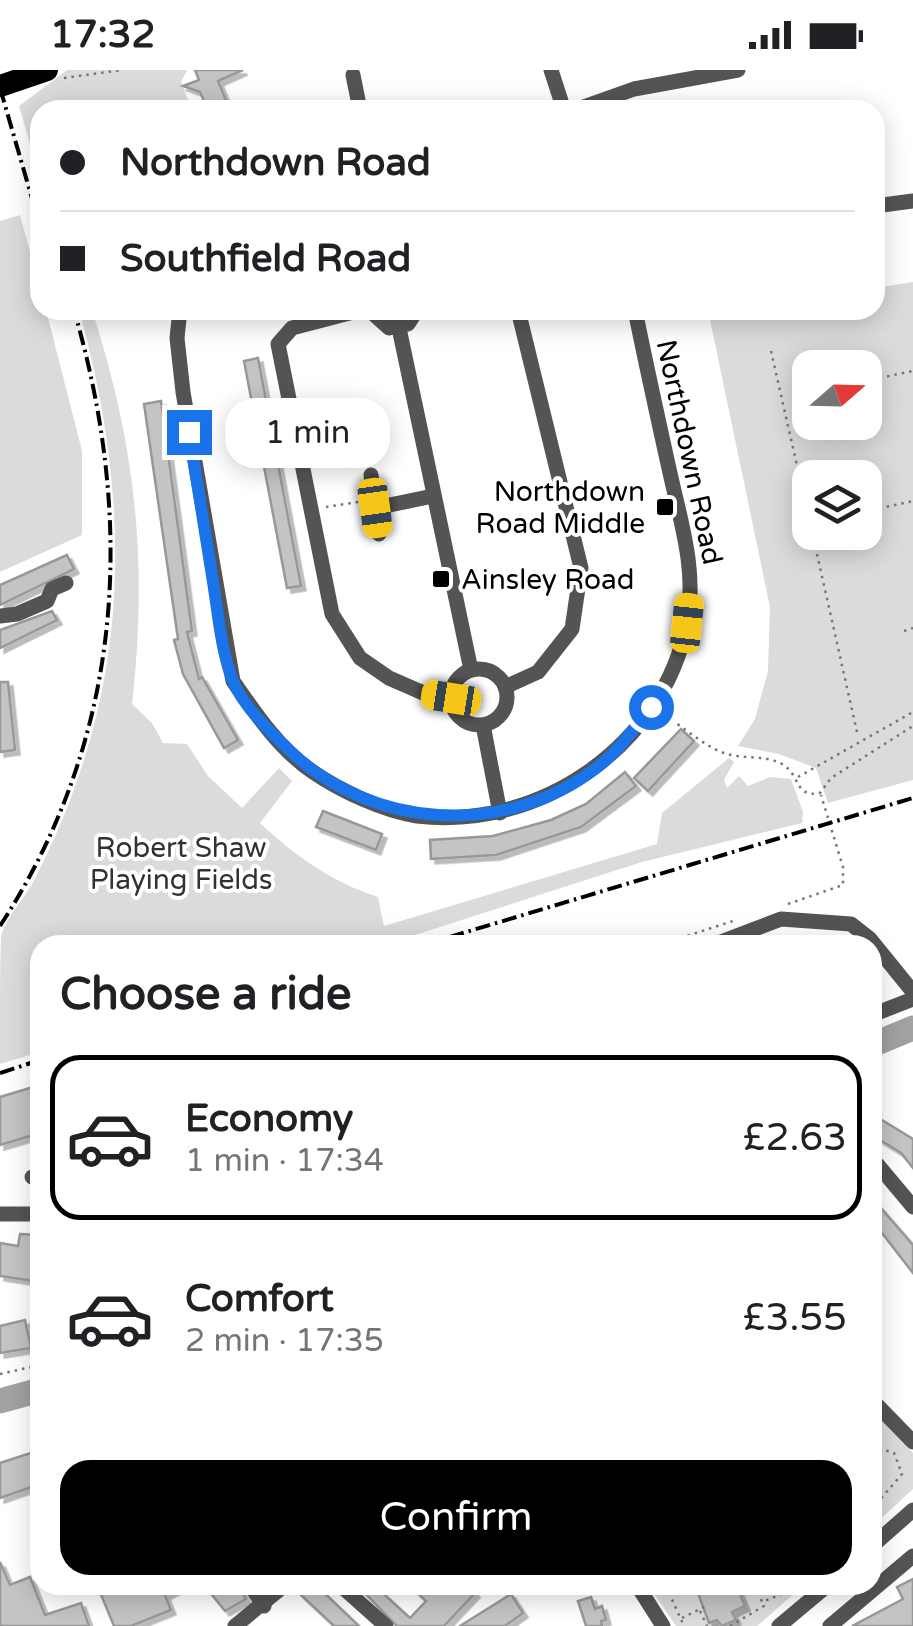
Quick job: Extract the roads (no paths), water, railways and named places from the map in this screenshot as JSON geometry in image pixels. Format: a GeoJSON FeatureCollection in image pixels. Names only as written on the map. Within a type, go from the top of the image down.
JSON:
{"type":"FeatureCollection","features":[{"type":"Feature","properties":{"kind":"highway"},"geometry":{"type":"LineString","coordinates":[[0,86],[47,70]]}},
{"type":"Feature","properties":{"kind":"street"},"geometry":{"type":"LineString","coordinates":[[552,70],[561,100]]}},
{"type":"Feature","properties":{"kind":"street"},"geometry":{"type":"LineString","coordinates":[[603,100],[634,89],[738,70]]}},
{"type":"Feature","properties":{"kind":"street"},"geometry":{"type":"LineString","coordinates":[[354,75],[358,100]]}},
{"type":"Feature","properties":{"kind":"street"},"geometry":{"type":"LineString","coordinates":[[885,205],[913,201]]}},
{"type":"Feature","properties":{"kind":"street","name":"Northdown Road"},"geometry":{"type":"LineString","coordinates":[[179,320],[183,392],[233,681],[259,718],[311,771],[375,803],[417,816],[500,813],[558,792],[596,768],[625,742],[674,670],[687,623],[692,574],[636,320]]}},
{"type":"Feature","properties":{"kind":"street"},"geometry":{"type":"LineString","coordinates":[[323,320],[292,328],[278,344],[332,614],[346,642],[360,658],[389,678],[428,695],[451,698]]}},
{"type":"Feature","properties":{"kind":"street"},"geometry":{"type":"LineString","coordinates":[[377,320],[399,328]]}},
{"type":"Feature","properties":{"kind":"street"},"geometry":{"type":"LineString","coordinates":[[399,328],[407,320]]}},
{"type":"Feature","properties":{"kind":"street"},"geometry":{"type":"LineString","coordinates":[[505,687],[538,672],[559,650],[572,629],[580,600],[581,568],[520,320]]}},
{"type":"Feature","properties":{"kind":"street"},"geometry":{"type":"LineString","coordinates":[[399,328],[471,670]]}},
{"type":"Feature","properties":{"kind":"street"},"geometry":{"type":"LineString","coordinates":[[370,475],[379,534]]}},
{"type":"Feature","properties":{"kind":"street"},"geometry":{"type":"LineString","coordinates":[[374,503],[433,496]]}},
{"type":"Feature","properties":{"kind":"street"},"geometry":{"type":"LineString","coordinates":[[0,616],[17,614],[47,600],[52,589],[66,582]]}},
{"type":"Feature","properties":{"kind":"street"},"geometry":{"type":"LineString","coordinates":[[471,670],[490,671],[505,687],[501,715],[483,725],[463,720],[451,698],[457,680],[471,670]]}},
{"type":"Feature","properties":{"kind":"street"},"geometry":{"type":"LineString","coordinates":[[483,725],[500,813]]}},
{"type":"Feature","properties":{"kind":"street"},"geometry":{"type":"LineString","coordinates":[[741,935],[781,920],[851,924],[863,935]]}},
{"type":"Feature","properties":{"kind":"street"},"geometry":{"type":"LineString","coordinates":[[882,952],[913,995],[882,1010]]}},
{"type":"Feature","properties":{"kind":"street"},"geometry":{"type":"LineString","coordinates":[[882,1170],[913,1207]]}},
{"type":"Feature","properties":{"kind":"street"},"geometry":{"type":"LineString","coordinates":[[0,1214],[30,1214]]}},
{"type":"Feature","properties":{"kind":"street"},"geometry":{"type":"LineString","coordinates":[[882,1410],[913,1442]]}},
{"type":"Feature","properties":{"kind":"street"},"geometry":{"type":"LineString","coordinates":[[882,1538],[913,1510]]}},
{"type":"Feature","properties":{"kind":"street"},"geometry":{"type":"LineString","coordinates":[[882,1582],[913,1556]]}},
{"type":"Feature","properties":{"kind":"street"},"geometry":{"type":"LineString","coordinates":[[882,1559],[892,1574]]}},
{"type":"Feature","properties":{"kind":"street"},"geometry":{"type":"LineString","coordinates":[[257,1595],[264,1606]]}},
{"type":"Feature","properties":{"kind":"street"},"geometry":{"type":"LineString","coordinates":[[241,1625],[275,1595]]}},
{"type":"Feature","properties":{"kind":"street"},"geometry":{"type":"LineString","coordinates":[[351,1595],[386,1626]]}},
{"type":"Feature","properties":{"kind":"street"},"geometry":{"type":"LineString","coordinates":[[644,1595],[664,1626]]}},
{"type":"Feature","properties":{"kind":"street"},"geometry":{"type":"LineString","coordinates":[[779,1626],[816,1595]]}},
{"type":"Feature","properties":{"kind":"street"},"geometry":{"type":"LineString","coordinates":[[830,1626],[867,1595]]}},
{"type":"Feature","properties":{"kind":"waterway"},"geometry":{"type":"LineString","coordinates":[[882,1041],[913,1028]]}},
{"type":"Feature","properties":{"kind":"waterway"},"geometry":{"type":"LineString","coordinates":[[0,1401],[30,1393]]}},
{"type":"Feature","properties":{"kind":"railway"},"geometry":{"type":"LineString","coordinates":[[0,88],[30,192]]}},
{"type":"Feature","properties":{"kind":"railway"},"geometry":{"type":"LineString","coordinates":[[0,926],[41,854],[73,780],[94,704],[107,627],[111,548],[106,469],[94,390],[76,320]]}},
{"type":"Feature","properties":{"kind":"railway"},"geometry":{"type":"LineString","coordinates":[[456,935],[913,798]]}},
{"type":"Feature","properties":{"kind":"railway"},"geometry":{"type":"LineString","coordinates":[[0,1073],[30,1063]]}},
{"type":"Feature","properties":{"kind":"place","name":"Northdown Road Middle"},"geometry":{"type":"Point","coordinates":[665,507]}},
{"type":"Feature","properties":{"kind":"place","name":"Ainsley Road"},"geometry":{"type":"Point","coordinates":[441,579]}},
{"type":"Feature","properties":{"kind":"park label","name":"Robert Shaw Playing Fields"},"geometry":{"type":"Point","coordinates":[181,863]}}]}
